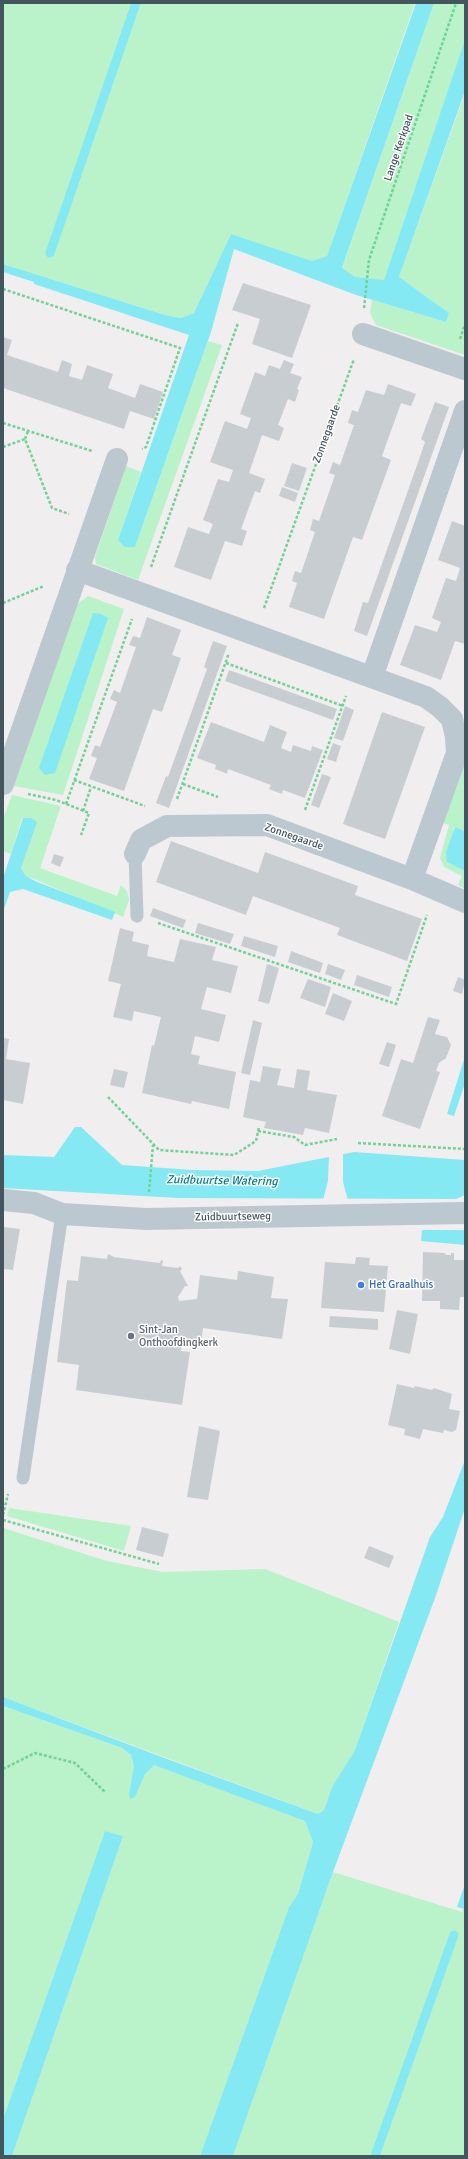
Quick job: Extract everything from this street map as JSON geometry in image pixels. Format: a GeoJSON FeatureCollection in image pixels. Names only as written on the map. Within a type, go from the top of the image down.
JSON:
{"type":"FeatureCollection","features":[{"type":"Feature","properties":{"kind":"street"},"geometry":{"type":"LineString","coordinates":[[363,334],[465,369]]}},
{"type":"Feature","properties":{"kind":"street"},"geometry":{"type":"LineString","coordinates":[[364,674],[465,411]]}},
{"type":"Feature","properties":{"kind":"street"},"geometry":{"type":"LineString","coordinates":[[12,788],[77,570],[117,460]]}},
{"type":"Feature","properties":{"kind":"street"},"geometry":{"type":"LineString","coordinates":[[77,570],[364,674],[426,697],[436,703],[452,720],[456,737],[457,753],[412,879]]}},
{"type":"Feature","properties":{"kind":"street","name":"Zonnegaarde"},"geometry":{"type":"LineString","coordinates":[[136,854],[141,840],[170,819],[267,825],[436,888],[465,902]]}},
{"type":"Feature","properties":{"kind":"street","name":"Zuidbuurtseweg"},"geometry":{"type":"LineString","coordinates":[[3,1200],[34,1203],[62,1214],[146,1219],[465,1213]]}},
{"type":"Feature","properties":{"kind":"lane"},"geometry":{"type":"LineString","coordinates":[[136,854],[137,916]]}},
{"type":"Feature","properties":{"kind":"lane"},"geometry":{"type":"LineString","coordinates":[[23,1478],[62,1214]]}},
{"type":"Feature","properties":{"kind":"path","name":"Lange Kerkpad"},"geometry":{"type":"LineString","coordinates":[[365,299],[366,276],[369,260],[456,3]]}},
{"type":"Feature","properties":{"kind":"path"},"geometry":{"type":"LineString","coordinates":[[3,289],[180,348],[146,447],[117,460],[3,423]]}},
{"type":"Feature","properties":{"kind":"path"},"geometry":{"type":"LineString","coordinates":[[66,804],[238,323]]}},
{"type":"Feature","properties":{"kind":"path","name":"Zonnegaarde"},"geometry":{"type":"LineString","coordinates":[[170,819],[226,663],[246,632],[363,334]]}},
{"type":"Feature","properties":{"kind":"path"},"geometry":{"type":"LineString","coordinates":[[28,431],[25,440],[52,508],[76,516]]}},
{"type":"Feature","properties":{"kind":"path"},"geometry":{"type":"LineString","coordinates":[[3,447],[25,440]]}},
{"type":"Feature","properties":{"kind":"path"},"geometry":{"type":"LineString","coordinates":[[3,603],[47,584]]}},
{"type":"Feature","properties":{"kind":"path"},"geometry":{"type":"LineString","coordinates":[[226,663],[343,706]]}},
{"type":"Feature","properties":{"kind":"path"},"geometry":{"type":"LineString","coordinates":[[296,836],[343,706],[364,674]]}},
{"type":"Feature","properties":{"kind":"path"},"geometry":{"type":"LineString","coordinates":[[74,780],[158,810],[170,819]]}},
{"type":"Feature","properties":{"kind":"path"},"geometry":{"type":"LineString","coordinates":[[83,811],[91,786]]}},
{"type":"Feature","properties":{"kind":"path"},"geometry":{"type":"LineString","coordinates":[[12,788],[66,804],[89,813],[81,834]]}},
{"type":"Feature","properties":{"kind":"path"},"geometry":{"type":"LineString","coordinates":[[137,916],[396,1004],[436,888]]}},
{"type":"Feature","properties":{"kind":"path"},"geometry":{"type":"LineString","coordinates":[[108,1097],[159,1150],[234,1155],[256,1141],[258,1129],[294,1137],[305,1146],[337,1139]]}},
{"type":"Feature","properties":{"kind":"path"},"geometry":{"type":"LineString","coordinates":[[358,1143],[465,1149]]}},
{"type":"Feature","properties":{"kind":"path"},"geometry":{"type":"LineString","coordinates":[[148,1198],[153,1145]]}},
{"type":"Feature","properties":{"kind":"path"},"geometry":{"type":"LineString","coordinates":[[3,1520],[159,1564]]}},
{"type":"Feature","properties":{"kind":"path"},"geometry":{"type":"LineString","coordinates":[[3,1769],[35,1753],[75,1763],[106,1792]]}},
{"type":"Feature","properties":{"kind":"green space"},"geometry":{"type":"Polygon","coordinates":[[[3,3],[415,3],[327,256],[312,261],[231,234],[194,313],[181,318],[165,315],[3,264],[3,3]]]}},
{"type":"Feature","properties":{"kind":"green space"},"geometry":{"type":"Polygon","coordinates":[[[434,3],[465,3],[465,42],[384,280],[355,277],[342,269],[434,3]]]}},
{"type":"Feature","properties":{"kind":"green space"},"geometry":{"type":"Polygon","coordinates":[[[465,93],[465,355],[376,325],[370,313],[372,300],[446,322],[449,313],[399,277],[465,93]]]}},
{"type":"Feature","properties":{"kind":"green space"},"geometry":{"type":"Polygon","coordinates":[[[208,341],[222,345],[138,580],[96,564],[95,557],[126,466],[141,472],[118,540],[135,547],[208,341]]]}},
{"type":"Feature","properties":{"kind":"green space"},"geometry":{"type":"Polygon","coordinates":[[[88,596],[124,609],[63,795],[14,786],[76,605],[88,596]]]}},
{"type":"Feature","properties":{"kind":"green space"},"geometry":{"type":"Polygon","coordinates":[[[465,756],[465,831],[454,827],[447,862],[465,871],[465,889],[458,885],[462,876],[444,867],[440,858],[449,825],[441,822],[465,756]]]}},
{"type":"Feature","properties":{"kind":"green space"},"geometry":{"type":"Polygon","coordinates":[[[12,795],[61,806],[40,868],[117,896],[121,885],[127,891],[129,900],[123,917],[25,875],[21,868],[36,822],[22,818],[11,854],[3,851],[3,819],[12,795]]]}},
{"type":"Feature","properties":{"kind":"green space"},"geometry":{"type":"Polygon","coordinates":[[[9,1508],[131,1526],[124,1551],[7,1516],[9,1508]]]}},
{"type":"Feature","properties":{"kind":"green space"},"geometry":{"type":"Polygon","coordinates":[[[3,1528],[107,1561],[163,1572],[265,1569],[399,1622],[355,1750],[332,1787],[324,1810],[318,1814],[3,1697],[3,1528]]]}},
{"type":"Feature","properties":{"kind":"green space"},"geometry":{"type":"Polygon","coordinates":[[[3,1706],[122,1748],[131,1755],[134,1766],[129,1794],[135,1797],[145,1774],[154,1764],[305,1821],[313,1842],[298,1894],[289,1907],[200,2156],[12,2156],[123,1836],[105,1831],[3,2119],[3,1706]]]}},
{"type":"Feature","properties":{"kind":"green space"},"geometry":{"type":"Polygon","coordinates":[[[333,1872],[462,1912],[465,1902],[465,2156],[233,2156],[333,1872]]]}},
{"type":"Feature","properties":{"kind":"water"},"geometry":{"type":"Polygon","coordinates":[[[416,3],[434,3],[342,268],[355,277],[384,280],[465,40],[465,91],[399,277],[449,313],[446,322],[356,295],[234,249],[211,332],[135,547],[125,547],[118,540],[189,335],[34,284],[34,282],[3,272],[3,264],[165,315],[181,318],[194,313],[231,234],[312,261],[327,256],[416,3]]]}},
{"type":"Feature","properties":{"kind":"water"},"geometry":{"type":"Polygon","coordinates":[[[93,613],[101,614],[108,618],[55,773],[45,775],[39,768],[93,613]]]}},
{"type":"Feature","properties":{"kind":"water"},"geometry":{"type":"Polygon","coordinates":[[[23,818],[31,818],[37,822],[21,868],[25,875],[35,881],[115,912],[112,920],[23,889],[10,892],[3,912],[3,878],[23,818]]]}},
{"type":"Feature","properties":{"kind":"water"},"geometry":{"type":"Polygon","coordinates":[[[455,827],[465,831],[465,871],[447,862],[446,852],[455,827]]]}},
{"type":"Feature","properties":{"kind":"water"},"geometry":{"type":"Polygon","coordinates":[[[465,1056],[465,1083],[454,1116],[447,1114],[465,1056]]]}},
{"type":"Feature","properties":{"kind":"water","name":"Zuidbuurtse Watering"},"geometry":{"type":"Polygon","coordinates":[[[75,1127],[81,1127],[122,1165],[193,1170],[258,1171],[354,1152],[465,1160],[465,1195],[456,1199],[178,1198],[3,1188],[3,1155],[54,1157],[75,1127]]]}},
{"type":"Feature","properties":{"kind":"water"},"geometry":{"type":"Polygon","coordinates":[[[422,1230],[465,1230],[465,1245],[421,1241],[422,1230]]]}},
{"type":"Feature","properties":{"kind":"water"},"geometry":{"type":"Polygon","coordinates":[[[465,1460],[465,1508],[435,1598],[333,1872],[233,2156],[200,2156],[289,1907],[298,1894],[313,1842],[305,1821],[154,1765],[145,1774],[135,1797],[130,1799],[129,1794],[134,1766],[131,1755],[122,1748],[3,1706],[3,1697],[318,1814],[324,1810],[332,1787],[355,1750],[430,1537],[443,1517],[465,1460]]]}},
{"type":"Feature","properties":{"kind":"water"},"geometry":{"type":"Polygon","coordinates":[[[105,1831],[123,1836],[12,2156],[3,2156],[3,2119],[105,1831]]]}},
{"type":"Feature","properties":{"kind":"water"},"geometry":{"type":"Polygon","coordinates":[[[465,1884],[465,1909],[457,1907],[465,1884]]]}},
{"type":"Feature","properties":{"kind":"pier"},"geometry":{"type":"Polygon","coordinates":[[[343,1152],[343,1182],[348,1200],[323,1200],[328,1181],[329,1155],[343,1152]]]}},
{"type":"Feature","properties":{"kind":"building"},"geometry":{"type":"Polygon","coordinates":[[[243,283],[311,305],[292,358],[252,344],[260,319],[232,310],[243,283]]]}},
{"type":"Feature","properties":{"kind":"building"},"geometry":{"type":"Polygon","coordinates":[[[3,337],[12,340],[7,355],[58,372],[62,360],[72,364],[69,376],[82,380],[87,365],[113,374],[108,388],[135,398],[140,384],[163,392],[154,419],[130,411],[124,429],[3,388],[3,337]]]}},
{"type":"Feature","properties":{"kind":"building"},"geometry":{"type":"Polygon","coordinates":[[[284,360],[294,364],[290,373],[302,377],[297,389],[299,390],[295,402],[288,399],[278,425],[284,428],[279,441],[262,435],[249,473],[265,479],[260,493],[255,491],[241,529],[247,531],[242,546],[225,541],[211,580],[174,567],[188,527],[209,534],[213,524],[203,520],[218,479],[229,482],[233,470],[210,462],[225,421],[247,429],[251,418],[240,414],[255,372],[265,376],[269,365],[280,369],[284,360]]]}},
{"type":"Feature","properties":{"kind":"building"},"geometry":{"type":"Polygon","coordinates":[[[388,384],[416,394],[411,406],[401,403],[382,456],[391,460],[362,540],[353,537],[324,619],[289,607],[297,583],[292,581],[295,571],[301,573],[315,532],[310,530],[313,519],[319,521],[335,475],[329,473],[333,462],[340,465],[354,425],[348,423],[352,410],[358,412],[366,390],[384,395],[388,384]]]}},
{"type":"Feature","properties":{"kind":"building"},"geometry":{"type":"Polygon","coordinates":[[[435,402],[449,407],[367,636],[354,631],[363,602],[368,603],[416,468],[425,442],[421,439],[435,402]]]}},
{"type":"Feature","properties":{"kind":"building"},"geometry":{"type":"Polygon","coordinates":[[[292,463],[307,468],[299,491],[284,486],[292,463]]]}},
{"type":"Feature","properties":{"kind":"building"},"geometry":{"type":"Polygon","coordinates":[[[282,487],[298,493],[295,502],[279,496],[282,487]]]}},
{"type":"Feature","properties":{"kind":"building"},"geometry":{"type":"Polygon","coordinates":[[[452,521],[465,526],[465,644],[455,641],[441,680],[400,665],[415,625],[437,632],[441,622],[432,618],[446,578],[456,581],[460,568],[438,560],[452,521]]]}},
{"type":"Feature","properties":{"kind":"building"},"geometry":{"type":"Polygon","coordinates":[[[147,617],[181,630],[172,655],[181,658],[162,712],[153,709],[124,791],[89,779],[97,758],[91,756],[95,745],[100,747],[117,702],[110,699],[114,690],[120,693],[136,647],[129,645],[133,636],[140,638],[147,617]]]}},
{"type":"Feature","properties":{"kind":"building"},"geometry":{"type":"Polygon","coordinates":[[[213,641],[227,646],[169,808],[156,803],[166,776],[168,777],[207,669],[204,667],[213,641]]]}},
{"type":"Feature","properties":{"kind":"building"},"geometry":{"type":"Polygon","coordinates":[[[229,670],[337,709],[333,720],[225,681],[229,670]]]}},
{"type":"Feature","properties":{"kind":"building"},"geometry":{"type":"Polygon","coordinates":[[[345,706],[354,710],[343,741],[334,738],[345,706]]]}},
{"type":"Feature","properties":{"kind":"building"},"geometry":{"type":"Polygon","coordinates":[[[382,712],[425,727],[385,839],[343,824],[382,712]]]}},
{"type":"Feature","properties":{"kind":"building"},"geometry":{"type":"Polygon","coordinates":[[[211,722],[264,742],[270,725],[287,732],[281,748],[291,752],[293,745],[311,751],[312,746],[323,750],[305,798],[283,790],[282,794],[269,789],[271,785],[228,769],[227,774],[215,769],[216,765],[197,758],[211,722]]]}},
{"type":"Feature","properties":{"kind":"building"},"geometry":{"type":"Polygon","coordinates":[[[333,743],[341,746],[336,762],[327,759],[333,743]]]}},
{"type":"Feature","properties":{"kind":"building"},"geometry":{"type":"Polygon","coordinates":[[[322,774],[331,777],[319,808],[311,805],[322,774]]]}},
{"type":"Feature","properties":{"kind":"building"},"geometry":{"type":"Polygon","coordinates":[[[171,841],[258,873],[265,852],[358,886],[355,895],[422,919],[407,961],[337,935],[340,928],[253,896],[246,915],[156,882],[171,841]]]}},
{"type":"Feature","properties":{"kind":"building"},"geometry":{"type":"Polygon","coordinates":[[[54,854],[64,857],[60,867],[51,863],[54,854]]]}},
{"type":"Feature","properties":{"kind":"building"},"geometry":{"type":"Polygon","coordinates":[[[153,908],[186,920],[183,928],[150,916],[153,908]]]}},
{"type":"Feature","properties":{"kind":"building"},"geometry":{"type":"Polygon","coordinates":[[[198,923],[234,934],[230,944],[195,933],[198,923]]]}},
{"type":"Feature","properties":{"kind":"building"},"geometry":{"type":"Polygon","coordinates":[[[120,928],[134,932],[132,941],[149,945],[147,956],[174,962],[180,939],[216,947],[212,960],[238,966],[231,993],[207,987],[201,1009],[226,1015],[219,1042],[195,1036],[191,1054],[200,1056],[198,1064],[236,1072],[229,1109],[192,1101],[191,1104],[142,1093],[152,1045],[154,1046],[161,1017],[134,1011],[132,1021],[113,1017],[121,984],[108,981],[120,928]]]}},
{"type":"Feature","properties":{"kind":"building"},"geometry":{"type":"Polygon","coordinates":[[[244,936],[278,946],[275,957],[241,946],[244,936]]]}},
{"type":"Feature","properties":{"kind":"building"},"geometry":{"type":"Polygon","coordinates":[[[291,951],[323,963],[320,973],[288,962],[291,951]]]}},
{"type":"Feature","properties":{"kind":"building"},"geometry":{"type":"Polygon","coordinates":[[[267,964],[279,968],[269,1004],[258,1001],[267,964]]]}},
{"type":"Feature","properties":{"kind":"building"},"geometry":{"type":"Polygon","coordinates":[[[328,964],[345,970],[341,980],[325,974],[328,964]]]}},
{"type":"Feature","properties":{"kind":"building"},"geometry":{"type":"Polygon","coordinates":[[[357,975],[392,987],[389,997],[354,985],[357,975]]]}},
{"type":"Feature","properties":{"kind":"building"},"geometry":{"type":"Polygon","coordinates":[[[458,977],[465,980],[462,994],[453,991],[458,977]]]}},
{"type":"Feature","properties":{"kind":"building"},"geometry":{"type":"Polygon","coordinates":[[[308,979],[331,987],[325,1007],[300,998],[308,979]]]}},
{"type":"Feature","properties":{"kind":"building"},"geometry":{"type":"Polygon","coordinates":[[[333,993],[352,1001],[344,1021],[325,1014],[333,993]]]}},
{"type":"Feature","properties":{"kind":"building"},"geometry":{"type":"Polygon","coordinates":[[[428,1017],[440,1020],[435,1034],[447,1037],[451,1045],[446,1058],[439,1063],[436,1071],[440,1072],[420,1129],[382,1116],[401,1059],[413,1063],[428,1017]]]}},
{"type":"Feature","properties":{"kind":"building"},"geometry":{"type":"Polygon","coordinates":[[[253,1020],[262,1023],[250,1075],[241,1073],[253,1020]]]}},
{"type":"Feature","properties":{"kind":"building"},"geometry":{"type":"Polygon","coordinates":[[[3,1038],[9,1039],[6,1059],[30,1063],[23,1104],[3,1100],[3,1038]]]}},
{"type":"Feature","properties":{"kind":"building"},"geometry":{"type":"Polygon","coordinates":[[[387,1042],[396,1045],[389,1067],[379,1064],[387,1042]]]}},
{"type":"Feature","properties":{"kind":"building"},"geometry":{"type":"Polygon","coordinates":[[[263,1066],[281,1069],[277,1085],[294,1088],[297,1069],[310,1071],[307,1090],[337,1095],[329,1133],[305,1128],[303,1135],[264,1128],[266,1122],[243,1117],[250,1080],[260,1082],[263,1066]]]}},
{"type":"Feature","properties":{"kind":"building"},"geometry":{"type":"Polygon","coordinates":[[[114,1069],[128,1072],[124,1088],[110,1085],[114,1069]]]}},
{"type":"Feature","properties":{"kind":"building"},"geometry":{"type":"Polygon","coordinates":[[[3,1227],[20,1229],[13,1270],[3,1269],[3,1227]]]}},
{"type":"Feature","properties":{"kind":"building"},"geometry":{"type":"Polygon","coordinates":[[[423,1252],[445,1253],[446,1255],[451,1255],[451,1253],[454,1253],[454,1260],[465,1260],[465,1297],[460,1297],[459,1310],[440,1309],[440,1301],[422,1301],[423,1252]]]}},
{"type":"Feature","properties":{"kind":"building","name":"Sint-Jan Onthoofdingkerk"},"geometry":{"type":"Polygon","coordinates":[[[108,1254],[114,1257],[160,1263],[161,1260],[163,1261],[162,1266],[178,1268],[180,1266],[182,1269],[180,1271],[188,1286],[185,1286],[178,1297],[179,1301],[197,1299],[200,1275],[237,1280],[238,1271],[274,1277],[271,1298],[288,1299],[282,1339],[203,1328],[201,1345],[182,1343],[181,1351],[190,1352],[182,1405],[76,1390],[79,1365],[57,1362],[67,1280],[78,1281],[81,1256],[107,1259],[108,1254]]]}},
{"type":"Feature","properties":{"kind":"building"},"geometry":{"type":"Polygon","coordinates":[[[356,1257],[370,1258],[369,1265],[388,1266],[384,1312],[321,1308],[325,1262],[355,1264],[356,1257]]]}},
{"type":"Feature","properties":{"kind":"building"},"geometry":{"type":"Polygon","coordinates":[[[397,1310],[418,1314],[410,1354],[389,1349],[397,1310]]]}},
{"type":"Feature","properties":{"kind":"building"},"geometry":{"type":"Polygon","coordinates":[[[330,1316],[378,1319],[378,1330],[329,1327],[330,1316]]]}},
{"type":"Feature","properties":{"kind":"building"},"geometry":{"type":"Polygon","coordinates":[[[397,1384],[432,1390],[434,1388],[452,1394],[449,1409],[460,1411],[456,1430],[452,1432],[444,1430],[443,1433],[423,1429],[420,1439],[404,1435],[405,1429],[388,1425],[397,1384]]]}},
{"type":"Feature","properties":{"kind":"building"},"geometry":{"type":"Polygon","coordinates":[[[199,1426],[220,1431],[208,1500],[187,1497],[199,1426]]]}},
{"type":"Feature","properties":{"kind":"building"},"geometry":{"type":"Polygon","coordinates":[[[142,1527],[169,1534],[163,1557],[136,1550],[142,1527]]]}},
{"type":"Feature","properties":{"kind":"building"},"geometry":{"type":"Polygon","coordinates":[[[369,1546],[394,1556],[389,1568],[364,1558],[369,1546]]]}},
{"type":"Feature","properties":{"kind":"waterway"},"geometry":{"type":"LineString","coordinates":[[50,253],[136,3]]}},
{"type":"Feature","properties":{"kind":"waterway"},"geometry":{"type":"LineString","coordinates":[[375,2156],[454,1935]]}},
{"type":"Feature","properties":{"kind":"place","name":"Het Graalhuis"},"geometry":{"type":"Point","coordinates":[361,1285]}},
{"type":"Feature","properties":{"kind":"place","name":"Sint-Jan Onthoofdingkerk"},"geometry":{"type":"Point","coordinates":[131,1336]}}]}
